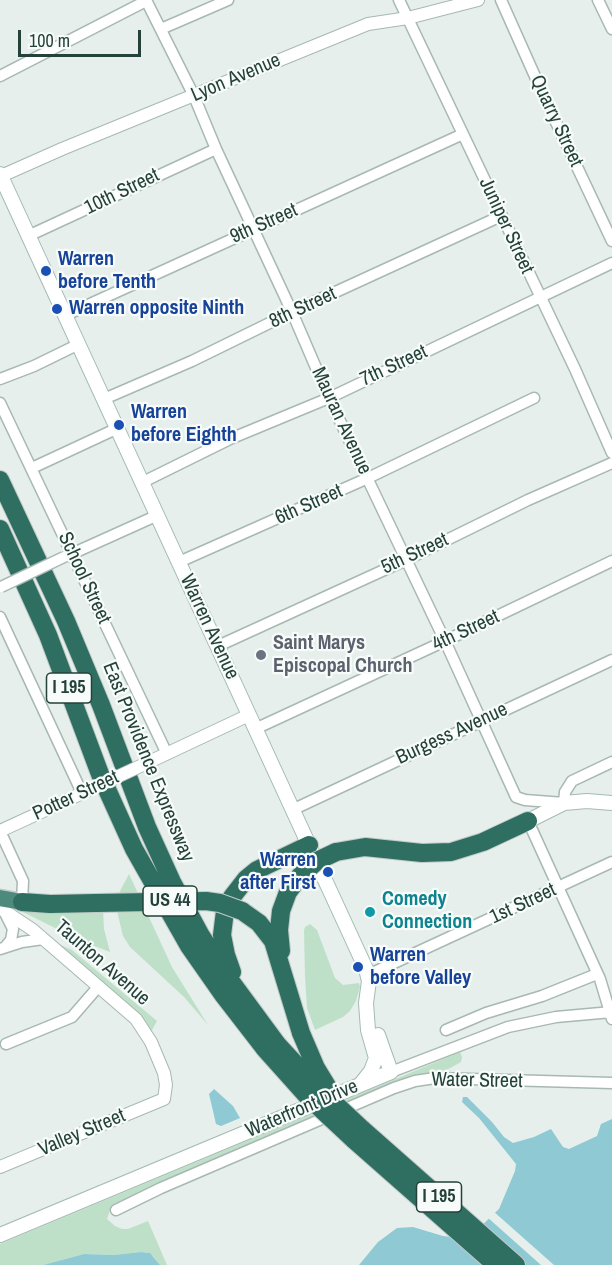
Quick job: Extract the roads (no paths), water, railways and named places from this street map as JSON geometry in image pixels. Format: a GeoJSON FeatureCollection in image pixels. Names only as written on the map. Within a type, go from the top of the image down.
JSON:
{"type":"FeatureCollection","features":[{"type":"Feature","properties":{"kind":"highway","name":"East Providence Expressway"},"geometry":{"type":"LineString","coordinates":[[0,480],[66,621],[165,868],[200,934],[255,1016],[271,1046],[516,1265]]}},
{"type":"Feature","properties":{"kind":"highway","name":"East Providence Expressway"},"geometry":{"type":"LineString","coordinates":[[0,529],[44,626],[100,774],[139,858],[197,958],[322,1111],[496,1265]]}},
{"type":"Feature","properties":{"kind":"highway"},"geometry":{"type":"LineString","coordinates":[[287,982],[279,943],[279,917],[285,898],[300,876],[317,861],[336,852],[364,847],[414,853],[451,852],[483,842],[528,821]]}},
{"type":"Feature","properties":{"kind":"highway"},"geometry":{"type":"LineString","coordinates":[[255,1016],[237,983],[226,955],[222,935],[225,911],[236,891],[251,874],[309,845]]}},
{"type":"Feature","properties":{"kind":"highway","name":"US 44"},"geometry":{"type":"LineString","coordinates":[[0,898],[50,904],[207,901],[228,905],[242,911],[259,924],[273,941],[301,1033],[316,1068],[327,1086],[362,1129]]}},
{"type":"Feature","properties":{"kind":"main road","name":"Warren Avenue"},"geometry":{"type":"LineString","coordinates":[[0,175],[368,975],[368,1030],[375,1053]]}},
{"type":"Feature","properties":{"kind":"main road"},"geometry":{"type":"LineString","coordinates":[[528,821],[564,803],[587,801],[612,803]]}},
{"type":"Feature","properties":{"kind":"main road"},"geometry":{"type":"LineString","coordinates":[[368,1014],[391,1072]]}},
{"type":"Feature","properties":{"kind":"main road"},"geometry":{"type":"LineString","coordinates":[[375,1053],[391,1072]]}},
{"type":"Feature","properties":{"kind":"main road"},"geometry":{"type":"LineString","coordinates":[[360,1085],[375,1065],[375,1053]]}},
{"type":"Feature","properties":{"kind":"main road","name":"Waterfront Drive"},"geometry":{"type":"LineString","coordinates":[[0,1235],[391,1072]]}},
{"type":"Feature","properties":{"kind":"street"},"geometry":{"type":"LineString","coordinates":[[0,76],[146,0]]}},
{"type":"Feature","properties":{"kind":"street","name":"Mauran Avenue"},"geometry":{"type":"LineString","coordinates":[[146,0],[194,96],[216,149],[292,312],[328,398],[445,641],[516,797],[564,803]]}},
{"type":"Feature","properties":{"kind":"street"},"geometry":{"type":"LineString","coordinates":[[161,29],[228,0]]}},
{"type":"Feature","properties":{"kind":"street","name":"Juniper Street"},"geometry":{"type":"LineString","coordinates":[[399,0],[575,369],[612,453]]}},
{"type":"Feature","properties":{"kind":"street","name":"Lyon Avenue"},"geometry":{"type":"LineString","coordinates":[[0,175],[368,24],[408,18],[478,0]]}},
{"type":"Feature","properties":{"kind":"street","name":"Quarry Street"},"geometry":{"type":"LineString","coordinates":[[501,0],[612,241]]}},
{"type":"Feature","properties":{"kind":"street"},"geometry":{"type":"LineString","coordinates":[[598,0],[612,29]]}},
{"type":"Feature","properties":{"kind":"street","name":"9th Street"},"geometry":{"type":"LineString","coordinates":[[66,315],[463,134]]}},
{"type":"Feature","properties":{"kind":"street","name":"10th Street"},"geometry":{"type":"LineString","coordinates":[[28,236],[216,149]]}},
{"type":"Feature","properties":{"kind":"street","name":"8th Street"},"geometry":{"type":"LineString","coordinates":[[104,399],[192,361],[292,312],[501,216]]}},
{"type":"Feature","properties":{"kind":"street","name":"7th Street"},"geometry":{"type":"LineString","coordinates":[[143,482],[230,439],[328,398],[612,263]]}},
{"type":"Feature","properties":{"kind":"street"},"geometry":{"type":"LineString","coordinates":[[0,380],[79,344]]}},
{"type":"Feature","properties":{"kind":"street","name":"6th Street"},"geometry":{"type":"LineString","coordinates":[[179,562],[368,478],[534,398]]}},
{"type":"Feature","properties":{"kind":"street","name":"School Street"},"geometry":{"type":"LineString","coordinates":[[0,403],[32,468],[69,555],[167,754]]}},
{"type":"Feature","properties":{"kind":"street"},"geometry":{"type":"LineString","coordinates":[[32,468],[118,428]]}},
{"type":"Feature","properties":{"kind":"street","name":"5th Street"},"geometry":{"type":"LineString","coordinates":[[218,646],[406,560],[528,500],[612,463]]}},
{"type":"Feature","properties":{"kind":"street"},"geometry":{"type":"LineString","coordinates":[[1,587],[158,515]]}},
{"type":"Feature","properties":{"kind":"street","name":"4th Street"},"geometry":{"type":"LineString","coordinates":[[255,729],[612,561]]}},
{"type":"Feature","properties":{"kind":"street"},"geometry":{"type":"LineString","coordinates":[[0,617],[86,792]]}},
{"type":"Feature","properties":{"kind":"street","name":"Burgess Avenue"},"geometry":{"type":"LineString","coordinates":[[292,810],[612,660]]}},
{"type":"Feature","properties":{"kind":"street","name":"Potter Street"},"geometry":{"type":"LineString","coordinates":[[0,831],[249,715]]}},
{"type":"Feature","properties":{"kind":"street"},"geometry":{"type":"LineString","coordinates":[[564,803],[565,792],[572,782],[612,762]]}},
{"type":"Feature","properties":{"kind":"street"},"geometry":{"type":"LineString","coordinates":[[528,821],[597,974],[611,1015]]}},
{"type":"Feature","properties":{"kind":"street"},"geometry":{"type":"LineString","coordinates":[[0,831],[22,881],[22,902]]}},
{"type":"Feature","properties":{"kind":"street","name":"1st Street"},"geometry":{"type":"LineString","coordinates":[[368,975],[612,862]]}},
{"type":"Feature","properties":{"kind":"street"},"geometry":{"type":"LineString","coordinates":[[0,908],[9,917],[13,928],[11,940],[3,947]]}},
{"type":"Feature","properties":{"kind":"street","name":"Taunton Avenue"},"geometry":{"type":"LineString","coordinates":[[0,908],[43,939],[136,1019],[148,1036],[165,1077],[164,1099]]}},
{"type":"Feature","properties":{"kind":"street"},"geometry":{"type":"LineString","coordinates":[[3,947],[43,939]]}},
{"type":"Feature","properties":{"kind":"street"},"geometry":{"type":"LineString","coordinates":[[447,1030],[486,1013],[542,996],[597,974]]}},
{"type":"Feature","properties":{"kind":"street"},"geometry":{"type":"LineString","coordinates":[[6,1044],[72,1017],[98,987]]}},
{"type":"Feature","properties":{"kind":"street","name":"Waterfront Drive"},"geometry":{"type":"LineString","coordinates":[[391,1072],[508,1027],[549,1018],[611,1015]]}},
{"type":"Feature","properties":{"kind":"street","name":"Water Street"},"geometry":{"type":"LineString","coordinates":[[116,1210],[161,1188],[415,1081],[435,1078],[612,1083]]}},
{"type":"Feature","properties":{"kind":"street","name":"Valley Street"},"geometry":{"type":"LineString","coordinates":[[0,1167],[164,1099]]}},
{"type":"Feature","properties":{"kind":"water"},"geometry":{"type":"Polygon","coordinates":[[[214,1089],[233,1106],[240,1118],[221,1126],[216,1124],[209,1094],[214,1089]]]}},
{"type":"Feature","properties":{"kind":"water"},"geometry":{"type":"Polygon","coordinates":[[[463,1097],[467,1097],[504,1137],[513,1143],[551,1129],[563,1147],[569,1149],[597,1136],[601,1124],[612,1119],[612,1265],[359,1265],[378,1242],[397,1228],[413,1227],[459,1238],[478,1229],[499,1209],[516,1164],[479,1118],[462,1102],[463,1097]]]}},
{"type":"Feature","properties":{"kind":"water"},"geometry":{"type":"Polygon","coordinates":[[[150,1253],[160,1265],[43,1265],[84,1254],[114,1255],[150,1253]]]}},
{"type":"Feature","properties":{"kind":"place","name":"Warren before Tenth"},"geometry":{"type":"Point","coordinates":[46,271]}},
{"type":"Feature","properties":{"kind":"place","name":"Warren opposite Ninth"},"geometry":{"type":"Point","coordinates":[57,309]}},
{"type":"Feature","properties":{"kind":"place","name":"Warren before Eighth"},"geometry":{"type":"Point","coordinates":[119,425]}},
{"type":"Feature","properties":{"kind":"place","name":"Saint Marys Episcopal Church"},"geometry":{"type":"Point","coordinates":[261,655]}},
{"type":"Feature","properties":{"kind":"place","name":"Warren after First"},"geometry":{"type":"Point","coordinates":[328,872]}},
{"type":"Feature","properties":{"kind":"place","name":"Comedy Connection"},"geometry":{"type":"Point","coordinates":[370,912]}},
{"type":"Feature","properties":{"kind":"place","name":"Warren before Valley"},"geometry":{"type":"Point","coordinates":[358,967]}}]}
